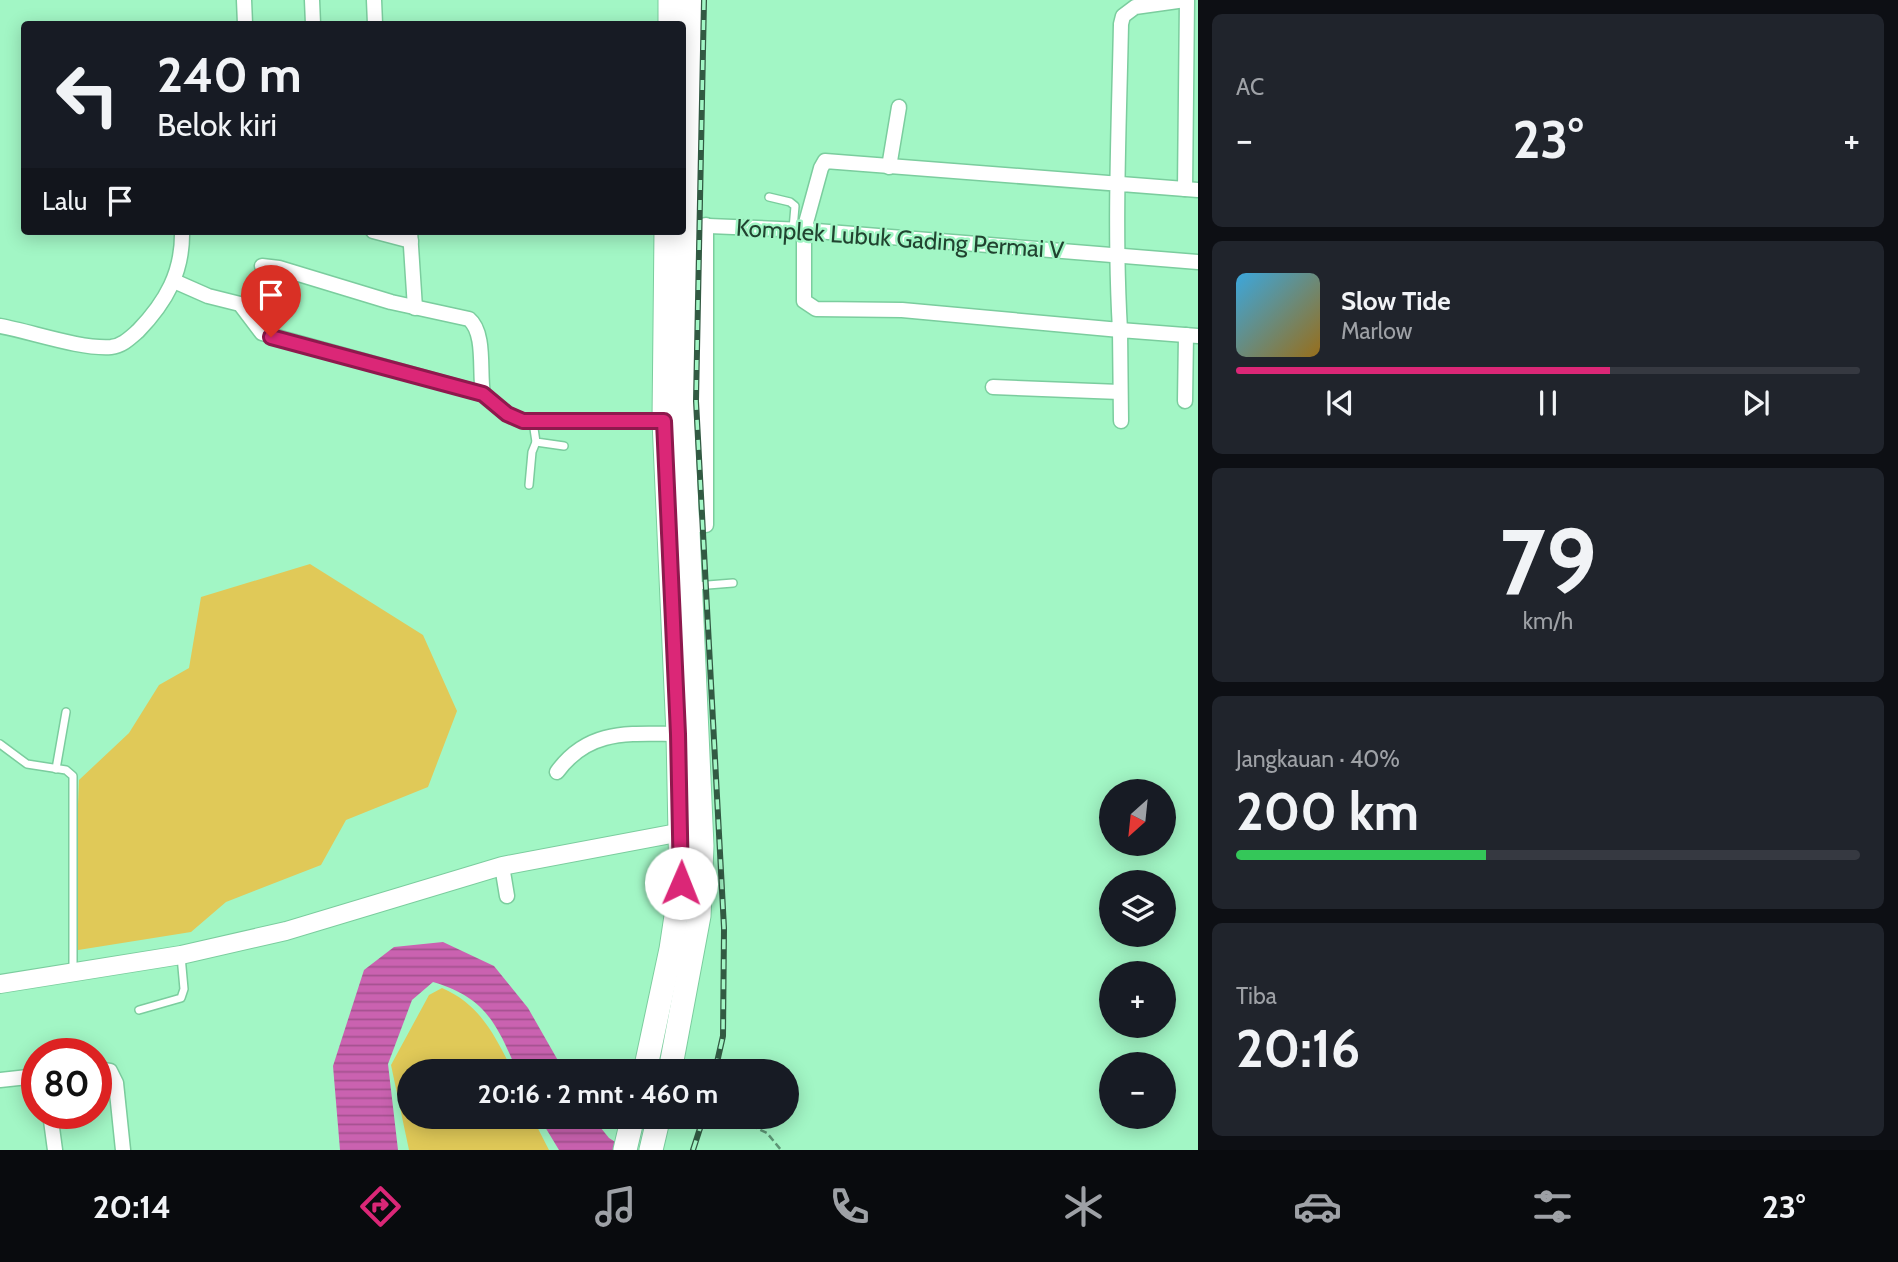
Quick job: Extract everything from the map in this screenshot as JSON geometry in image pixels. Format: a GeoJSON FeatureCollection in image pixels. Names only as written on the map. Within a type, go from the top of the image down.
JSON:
{"type":"FeatureCollection","features":[{"type":"Feature","properties":{"kind":"highway"},"geometry":{"type":"LineString","coordinates":[[670,0],[670,21]]}},
{"type":"Feature","properties":{"kind":"highway"},"geometry":{"type":"LineString","coordinates":[[686,182],[690,0]]}},
{"type":"Feature","properties":{"kind":"highway"},"geometry":{"type":"LineString","coordinates":[[672,1059],[697,929],[702,846],[688,525],[664,421],[684,235]]}},
{"type":"Feature","properties":{"kind":"highway"},"geometry":{"type":"LineString","coordinates":[[647,1059],[677,912],[682,832],[678,734],[676,477],[685,235]]}},
{"type":"Feature","properties":{"kind":"highway"},"geometry":{"type":"LineString","coordinates":[[650,1150],[656,1129]]}},
{"type":"Feature","properties":{"kind":"street"},"geometry":{"type":"LineString","coordinates":[[244,0],[245,21]]}},
{"type":"Feature","properties":{"kind":"street"},"geometry":{"type":"LineString","coordinates":[[312,0],[313,21]]}},
{"type":"Feature","properties":{"kind":"street"},"geometry":{"type":"LineString","coordinates":[[374,0],[375,21]]}},
{"type":"Feature","properties":{"kind":"street"},"geometry":{"type":"LineString","coordinates":[[1121,421],[1120,330],[1115,255],[1117,185],[1123,16],[1135,7],[1186,0],[1192,189],[1117,185],[889,167],[822,164],[798,230],[803,295],[810,307],[902,310],[1120,330],[1192,335],[1185,401]]}},
{"type":"Feature","properties":{"kind":"street"},"geometry":{"type":"LineString","coordinates":[[889,167],[899,107]]}},
{"type":"Feature","properties":{"kind":"street","name":"Komplek Lubuk Gading Permai V"},"geometry":{"type":"LineString","coordinates":[[686,227],[798,230],[1198,262]]}},
{"type":"Feature","properties":{"kind":"street"},"geometry":{"type":"LineString","coordinates":[[0,326],[86,345],[119,346],[149,319],[164,301],[174,281],[182,235]]}},
{"type":"Feature","properties":{"kind":"street"},"geometry":{"type":"LineString","coordinates":[[686,235],[706,525],[688,525]]}},
{"type":"Feature","properties":{"kind":"street"},"geometry":{"type":"LineString","coordinates":[[411,236],[415,308]]}},
{"type":"Feature","properties":{"kind":"street"},"geometry":{"type":"LineString","coordinates":[[262,266],[279,268],[415,308],[462,316],[473,322],[478,336],[483,394]]}},
{"type":"Feature","properties":{"kind":"street"},"geometry":{"type":"LineString","coordinates":[[174,281],[208,296],[240,304],[261,333],[483,394],[507,414],[534,422],[664,421]]}},
{"type":"Feature","properties":{"kind":"street"},"geometry":{"type":"LineString","coordinates":[[993,387],[1120,393]]}},
{"type":"Feature","properties":{"kind":"street"},"geometry":{"type":"LineString","coordinates":[[557,772],[587,743],[615,736],[678,734]]}},
{"type":"Feature","properties":{"kind":"street"},"geometry":{"type":"LineString","coordinates":[[0,984],[72,970],[181,955],[286,930],[502,866],[682,832]]}},
{"type":"Feature","properties":{"kind":"street"},"geometry":{"type":"LineString","coordinates":[[502,866],[507,896]]}},
{"type":"Feature","properties":{"kind":"street"},"geometry":{"type":"LineString","coordinates":[[112,1075],[116,1083],[123,1150]]}},
{"type":"Feature","properties":{"kind":"street"},"geometry":{"type":"LineString","coordinates":[[0,1080],[21,1078]]}},
{"type":"Feature","properties":{"kind":"street"},"geometry":{"type":"LineString","coordinates":[[52,1129],[55,1150]]}},
{"type":"Feature","properties":{"kind":"lane"},"geometry":{"type":"LineString","coordinates":[[769,197],[790,202],[795,206],[798,230]]}},
{"type":"Feature","properties":{"kind":"lane"},"geometry":{"type":"LineString","coordinates":[[529,485],[532,452],[536,442],[534,422]]}},
{"type":"Feature","properties":{"kind":"lane"},"geometry":{"type":"LineString","coordinates":[[536,442],[564,446]]}},
{"type":"Feature","properties":{"kind":"lane"},"geometry":{"type":"LineString","coordinates":[[691,587],[733,583]]}},
{"type":"Feature","properties":{"kind":"lane"},"geometry":{"type":"LineString","coordinates":[[56,769],[66,712]]}},
{"type":"Feature","properties":{"kind":"lane"},"geometry":{"type":"LineString","coordinates":[[0,744],[27,764],[72,772],[72,970]]}},
{"type":"Feature","properties":{"kind":"lane"},"geometry":{"type":"LineString","coordinates":[[138,1010],[181,998],[184,989],[181,955]]}},
{"type":"Feature","properties":{"kind":"path"},"geometry":{"type":"LineString","coordinates":[[759,1129],[767,1133],[781,1150]]}},
{"type":"Feature","properties":{"kind":"shaded area"},"geometry":{"type":"Polygon","coordinates":[[[310,564],[423,635],[457,711],[428,787],[346,820],[321,865],[226,902],[191,932],[72,951],[79,780],[129,733],[159,685],[189,668],[201,597],[310,564]]]}},
{"type":"Feature","properties":{"kind":"shaded area"},"geometry":{"type":"Polygon","coordinates":[[[443,942],[494,966],[528,1008],[557,1059],[512,1059],[495,1026],[477,1004],[451,988],[433,982],[412,1000],[388,1064],[398,1150],[340,1150],[333,1066],[364,970],[394,947],[443,942]]]}},
{"type":"Feature","properties":{"kind":"shaded area"},"geometry":{"type":"Polygon","coordinates":[[[442,988],[467,1003],[485,1022],[506,1059],[397,1059],[397,1093],[391,1065],[429,995],[442,988]]]}},
{"type":"Feature","properties":{"kind":"shaded area"},"geometry":{"type":"Polygon","coordinates":[[[405,1129],[538,1129],[549,1150],[409,1150],[405,1129]]]}},
{"type":"Feature","properties":{"kind":"shaded area"},"geometry":{"type":"Polygon","coordinates":[[[546,1129],[602,1129],[609,1138],[628,1150],[559,1150],[546,1129]]]}},
{"type":"Feature","properties":{"kind":"railway"},"geometry":{"type":"LineString","coordinates":[[704,0],[696,401],[724,928],[723,1036],[718,1059]]}},
{"type":"Feature","properties":{"kind":"railway"},"geometry":{"type":"LineString","coordinates":[[693,1150],[700,1129]]}},
{"type":"Feature","properties":{"kind":"route"},"geometry":{"type":"LineString","coordinates":[[271,337],[483,394],[507,414],[523,421],[664,421],[682,832],[681,883]]}}]}
